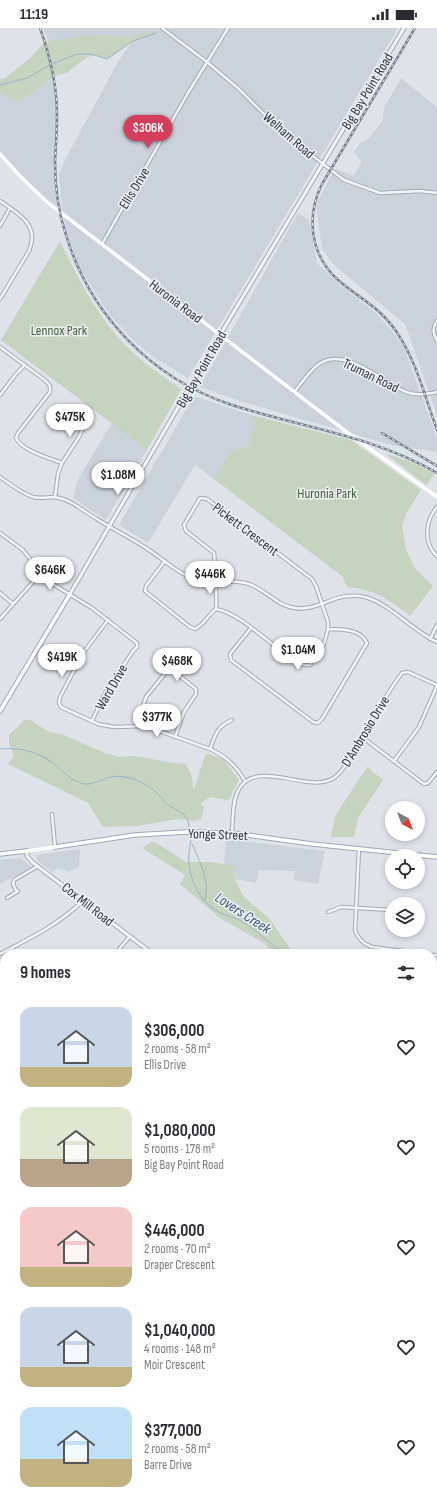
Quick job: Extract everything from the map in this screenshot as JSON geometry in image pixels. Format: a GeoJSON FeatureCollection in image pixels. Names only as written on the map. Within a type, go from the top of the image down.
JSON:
{"type":"FeatureCollection","features":[{"type":"Feature","properties":{"kind":"main road","name":"Huronia Road"},"geometry":{"type":"LineString","coordinates":[[0,154],[47,202],[294,392],[437,497]]}},
{"type":"Feature","properties":{"kind":"main road","name":"Big Bay Point Road"},"geometry":{"type":"LineString","coordinates":[[0,711],[70,594]]}},
{"type":"Feature","properties":{"kind":"main road","name":"Yonge Street"},"geometry":{"type":"LineString","coordinates":[[0,854],[135,835],[186,832],[232,833],[312,844],[437,857]]}},
{"type":"Feature","properties":{"kind":"street","name":"Welham Road"},"geometry":{"type":"LineString","coordinates":[[162,28],[207,62],[239,89],[284,134],[344,180],[380,193],[420,191],[437,193]]}},
{"type":"Feature","properties":{"kind":"street","name":"Ellis Drive"},"geometry":{"type":"LineString","coordinates":[[102,244],[118,214],[228,28]]}},
{"type":"Feature","properties":{"kind":"street","name":"Big Bay Point Road"},"geometry":{"type":"LineString","coordinates":[[70,594],[220,335],[404,28]]}},
{"type":"Feature","properties":{"kind":"street"},"geometry":{"type":"LineString","coordinates":[[0,201],[20,216],[31,228],[33,235],[32,244],[0,299]]}},
{"type":"Feature","properties":{"kind":"street"},"geometry":{"type":"LineString","coordinates":[[0,226],[10,208]]}},
{"type":"Feature","properties":{"kind":"street"},"geometry":{"type":"LineString","coordinates":[[437,321],[434,326],[433,333],[437,341]]}},
{"type":"Feature","properties":{"kind":"street"},"geometry":{"type":"LineString","coordinates":[[0,347],[46,381],[50,386],[50,392],[18,433],[16,438],[18,442],[37,454],[62,463]]}},
{"type":"Feature","properties":{"kind":"street","name":"Truman Road"},"geometry":{"type":"LineString","coordinates":[[294,392],[318,365],[328,359],[339,359],[350,362],[406,392],[424,394],[437,392]]}},
{"type":"Feature","properties":{"kind":"street"},"geometry":{"type":"LineString","coordinates":[[0,395],[25,365]]}},
{"type":"Feature","properties":{"kind":"street"},"geometry":{"type":"LineString","coordinates":[[55,497],[58,474],[62,463],[79,437],[86,416]]}},
{"type":"Feature","properties":{"kind":"street"},"geometry":{"type":"LineString","coordinates":[[0,476],[19,491],[34,498],[55,497],[71,502],[148,549],[193,579],[248,584],[258,588],[278,602],[295,608],[306,608],[333,599],[354,595],[365,597],[381,604],[419,632],[437,642]]}},
{"type":"Feature","properties":{"kind":"street","name":"Pickett Crescent"},"geometry":{"type":"LineString","coordinates":[[216,581],[214,553],[186,531],[184,525],[200,498],[207,499],[312,578],[322,603]]}},
{"type":"Feature","properties":{"kind":"street"},"geometry":{"type":"LineString","coordinates":[[437,507],[430,517],[427,526],[429,545],[437,556]]}},
{"type":"Feature","properties":{"kind":"street","name":"Ward Drive"},"geometry":{"type":"LineString","coordinates":[[0,533],[23,550],[41,574],[51,583],[92,608],[137,643],[137,647],[128,657],[104,695],[92,721]]}},
{"type":"Feature","properties":{"kind":"street"},"geometry":{"type":"LineString","coordinates":[[165,561],[146,586],[145,591],[190,627],[195,629],[201,626],[216,609],[216,581]]}},
{"type":"Feature","properties":{"kind":"street"},"geometry":{"type":"LineString","coordinates":[[0,619],[41,574]]}},
{"type":"Feature","properties":{"kind":"street"},"geometry":{"type":"LineString","coordinates":[[0,593],[13,604]]}},
{"type":"Feature","properties":{"kind":"street"},"geometry":{"type":"LineString","coordinates":[[216,609],[236,617],[280,651],[303,666],[310,665],[324,644],[328,629],[328,622],[322,603]]}},
{"type":"Feature","properties":{"kind":"street"},"geometry":{"type":"LineString","coordinates":[[108,620],[86,649],[60,697],[59,703],[61,707],[98,724],[114,727],[145,726],[220,754],[229,761],[245,782],[238,791],[232,833]]}},
{"type":"Feature","properties":{"kind":"street"},"geometry":{"type":"LineString","coordinates":[[430,639],[437,625]]}},
{"type":"Feature","properties":{"kind":"street"},"geometry":{"type":"LineString","coordinates":[[251,628],[230,654],[231,660],[312,722],[318,723],[322,719],[367,643],[364,638],[350,630],[328,629]]}},
{"type":"Feature","properties":{"kind":"street"},"geometry":{"type":"LineString","coordinates":[[141,727],[143,706],[146,697],[167,671],[172,670],[196,689],[196,694],[184,712],[175,737]]}},
{"type":"Feature","properties":{"kind":"street","name":"D'Ambrosio Drive"},"geometry":{"type":"LineString","coordinates":[[245,782],[260,776],[273,776],[319,783],[332,779],[340,773],[402,673],[408,672],[437,686]]}},
{"type":"Feature","properties":{"kind":"street"},"geometry":{"type":"LineString","coordinates":[[394,761],[419,727],[437,686]]}},
{"type":"Feature","properties":{"kind":"street"},"geometry":{"type":"LineString","coordinates":[[210,750],[217,731],[222,724],[232,720]]}},
{"type":"Feature","properties":{"kind":"street"},"geometry":{"type":"LineString","coordinates":[[362,737],[424,784],[428,783],[437,772]]}},
{"type":"Feature","properties":{"kind":"street"},"geometry":{"type":"LineString","coordinates":[[52,814],[55,847]]}},
{"type":"Feature","properties":{"kind":"street"},"geometry":{"type":"LineString","coordinates":[[359,848],[355,931],[364,944],[380,949]]}},
{"type":"Feature","properties":{"kind":"street","name":"Cox Mill Road"},"geometry":{"type":"LineString","coordinates":[[27,851],[27,856],[32,862],[147,949]]}},
{"type":"Feature","properties":{"kind":"street"},"geometry":{"type":"LineString","coordinates":[[7,898],[17,891],[13,884],[14,880],[38,866]]}},
{"type":"Feature","properties":{"kind":"street"},"geometry":{"type":"LineString","coordinates":[[9,949],[47,929],[66,916],[83,901]]}},
{"type":"Feature","properties":{"kind":"street"},"geometry":{"type":"LineString","coordinates":[[328,912],[341,907],[385,910]]}},
{"type":"Feature","properties":{"kind":"street"},"geometry":{"type":"LineString","coordinates":[[119,949],[130,936]]}},
{"type":"Feature","properties":{"kind":"shaded area"},"geometry":{"type":"Polygon","coordinates":[[[43,28],[398,28],[188,378],[155,358],[134,341],[109,314],[78,265],[67,234],[62,210],[59,174],[66,158],[119,60],[133,41],[145,38],[155,31],[126,37],[105,35],[79,36],[49,42],[43,28]]]}},
{"type":"Feature","properties":{"kind":"shaded area"},"geometry":{"type":"Polygon","coordinates":[[[53,77],[57,114],[56,183],[60,212],[47,202],[0,154],[0,93],[19,102],[53,77]]]}},
{"type":"Feature","properties":{"kind":"shaded area"},"geometry":{"type":"Polygon","coordinates":[[[401,78],[437,107],[437,415],[405,324],[333,264],[322,249],[316,205],[330,177],[336,169],[353,176],[362,162],[354,152],[360,143],[368,139],[382,122],[384,108],[401,78]]]}},
{"type":"Feature","properties":{"kind":"shaded area"},"geometry":{"type":"Polygon","coordinates":[[[298,213],[309,220],[317,263],[340,285],[376,313],[404,348],[437,438],[437,452],[391,445],[243,402],[200,387],[298,213]]]}},
{"type":"Feature","properties":{"kind":"shaded area"},"geometry":{"type":"Polygon","coordinates":[[[194,396],[251,415],[256,423],[253,434],[248,446],[235,449],[228,455],[214,479],[195,465],[148,543],[119,525],[194,396]]]}},
{"type":"Feature","properties":{"kind":"shaded area"},"geometry":{"type":"Polygon","coordinates":[[[112,423],[147,450],[106,520],[73,498],[78,479],[112,423]]]}},
{"type":"Feature","properties":{"kind":"shaded area"},"geometry":{"type":"Polygon","coordinates":[[[226,839],[325,851],[318,884],[294,880],[295,871],[259,870],[256,883],[235,879],[232,872],[236,866],[224,865],[226,839]]]}},
{"type":"Feature","properties":{"kind":"shaded area"},"geometry":{"type":"Polygon","coordinates":[[[80,849],[79,867],[69,872],[58,868],[52,872],[37,860],[36,855],[80,849]]]}},
{"type":"Feature","properties":{"kind":"shaded area"},"geometry":{"type":"Polygon","coordinates":[[[20,858],[32,867],[0,884],[0,860],[20,858]]]}},
{"type":"Feature","properties":{"kind":"green space"},"geometry":{"type":"Polygon","coordinates":[[[157,30],[145,38],[133,41],[107,59],[96,55],[87,57],[68,72],[53,77],[19,102],[0,93],[0,79],[5,78],[29,59],[45,42],[79,36],[105,35],[126,37],[157,30]]]}},
{"type":"Feature","properties":{"kind":"green space","name":"Lennox Park"},"geometry":{"type":"Polygon","coordinates":[[[60,241],[89,297],[106,323],[127,347],[181,389],[147,450],[1,340],[60,241]]]}},
{"type":"Feature","properties":{"kind":"green space","name":"Huronia Park"},"geometry":{"type":"Polygon","coordinates":[[[251,415],[351,440],[421,490],[407,512],[402,525],[406,549],[414,567],[433,586],[410,616],[395,604],[381,596],[366,590],[347,587],[343,577],[214,479],[228,455],[235,449],[248,446],[256,423],[251,415]]]}},
{"type":"Feature","properties":{"kind":"green space"},"geometry":{"type":"Polygon","coordinates":[[[386,454],[412,462],[435,474],[426,485],[386,454]]]}},
{"type":"Feature","properties":{"kind":"green space"},"geometry":{"type":"Polygon","coordinates":[[[24,720],[30,720],[50,732],[64,735],[100,751],[118,757],[141,757],[186,764],[191,774],[194,790],[206,753],[223,759],[239,780],[229,800],[210,797],[201,803],[204,808],[201,819],[195,821],[177,819],[137,826],[103,827],[88,803],[8,764],[14,755],[9,743],[9,734],[24,720]]]}},
{"type":"Feature","properties":{"kind":"green space"},"geometry":{"type":"Polygon","coordinates":[[[367,767],[383,780],[358,818],[354,837],[331,837],[335,816],[367,767]]]}},
{"type":"Feature","properties":{"kind":"green space"},"geometry":{"type":"Polygon","coordinates":[[[153,841],[186,862],[210,862],[237,866],[232,872],[243,896],[269,918],[291,949],[269,949],[264,943],[220,918],[180,884],[185,875],[142,848],[153,841]]]}},
{"type":"Feature","properties":{"kind":"waterway"},"geometry":{"type":"LineString","coordinates":[[52,64],[77,54],[91,54],[107,59],[133,41],[156,33]]}},
{"type":"Feature","properties":{"kind":"waterway"},"geometry":{"type":"LineString","coordinates":[[0,85],[27,78],[50,65]]}},
{"type":"Feature","properties":{"kind":"waterway","name":"Lovers Creek"},"geometry":{"type":"LineString","coordinates":[[0,749],[16,749],[37,754],[50,761],[72,779],[84,784],[121,776],[135,780],[148,786],[171,807],[185,815],[189,827]]}},
{"type":"Feature","properties":{"kind":"waterway","name":"Lovers Creek"},"geometry":{"type":"LineString","coordinates":[[191,838],[189,853],[190,869],[194,885],[203,899],[215,910],[246,924],[278,949]]}},
{"type":"Feature","properties":{"kind":"waterway"},"geometry":{"type":"LineString","coordinates":[[192,844],[201,864],[205,878],[205,900]]}},
{"type":"Feature","properties":{"kind":"railway"},"geometry":{"type":"LineString","coordinates":[[40,28],[50,60],[56,92],[57,132],[55,161],[59,208],[63,226],[77,264],[90,291],[107,316],[127,339],[149,359],[174,377],[200,392],[229,404],[255,412],[387,449],[437,473]]}},
{"type":"Feature","properties":{"kind":"railway"},"geometry":{"type":"LineString","coordinates":[[415,28],[322,184],[314,209],[313,234],[321,258],[328,269],[345,286],[383,315],[403,342],[415,366],[437,430]]}},
{"type":"Feature","properties":{"kind":"railway"},"geometry":{"type":"LineString","coordinates":[[382,433],[437,466]]}}]}
